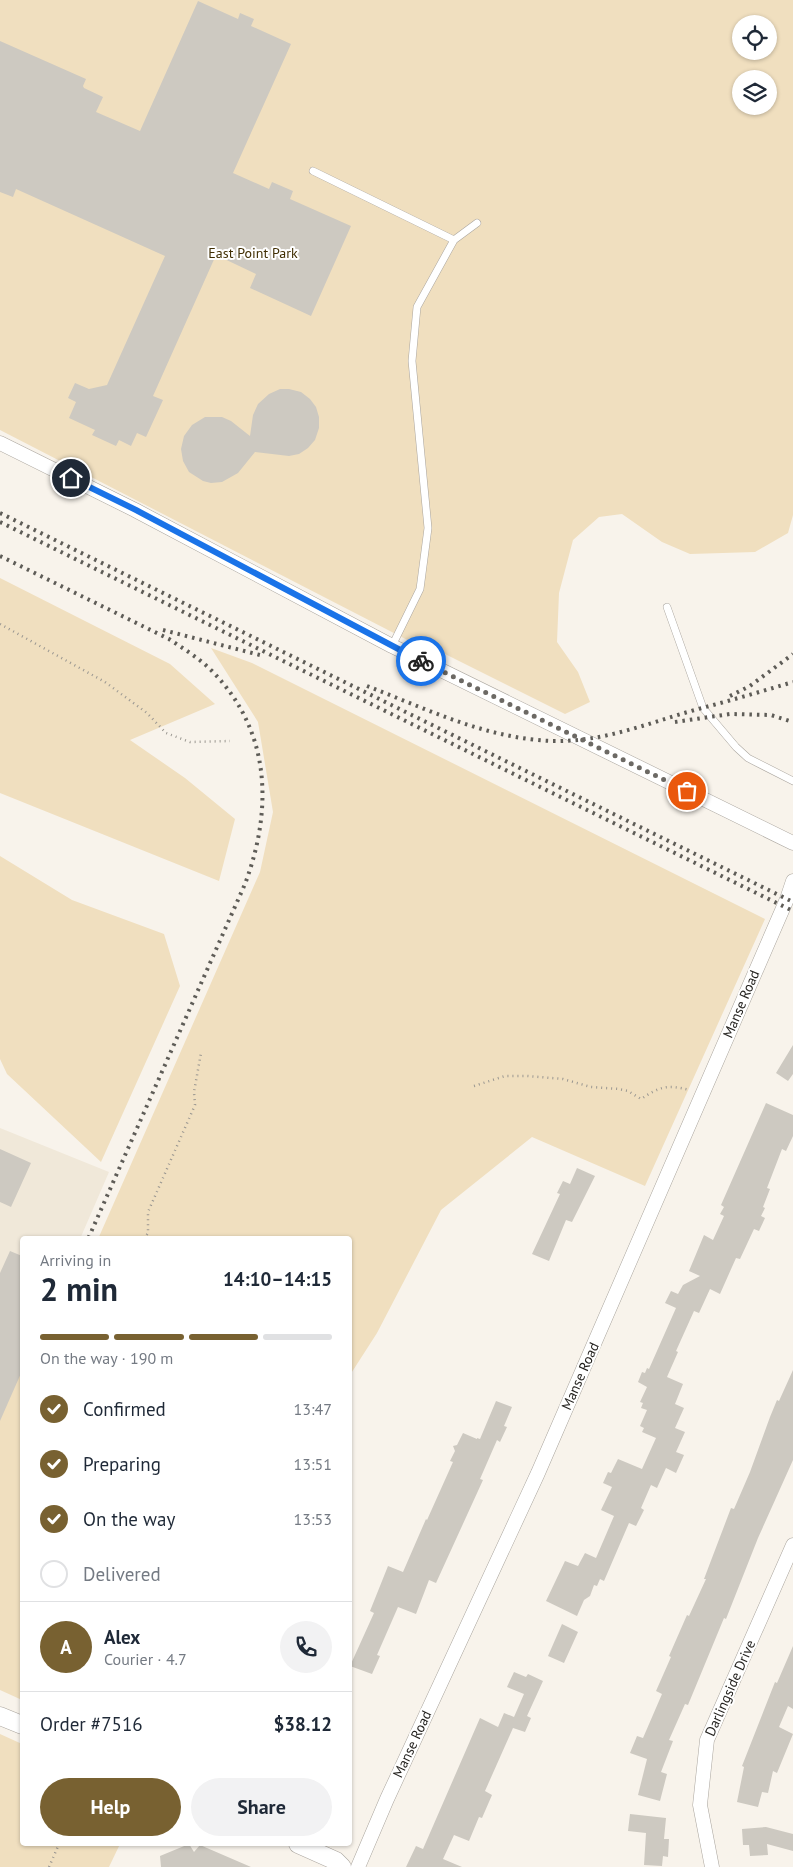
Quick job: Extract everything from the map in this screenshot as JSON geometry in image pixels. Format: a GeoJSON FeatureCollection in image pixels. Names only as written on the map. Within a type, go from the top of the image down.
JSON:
{"type":"FeatureCollection","features":[{"type":"Feature","properties":{"kind":"street"},"geometry":{"type":"LineString","coordinates":[[0,443],[136,510],[392,646],[793,843]]}},
{"type":"Feature","properties":{"kind":"street","name":"Manse Road"},"geometry":{"type":"LineString","coordinates":[[358,1867],[396,1780],[538,1473],[793,881]]}},
{"type":"Feature","properties":{"kind":"street","name":"Darlingside Drive"},"geometry":{"type":"LineString","coordinates":[[712,1867],[700,1805],[707,1740],[793,1545]]}},
{"type":"Feature","properties":{"kind":"street"},"geometry":{"type":"LineString","coordinates":[[0,1716],[20,1723]]}},
{"type":"Feature","properties":{"kind":"street"},"geometry":{"type":"LineString","coordinates":[[302,1846],[336,1861],[342,1867]]}},
{"type":"Feature","properties":{"kind":"lane"},"geometry":{"type":"LineString","coordinates":[[313,171],[454,240]]}},
{"type":"Feature","properties":{"kind":"lane"},"geometry":{"type":"LineString","coordinates":[[392,646],[420,589],[428,528],[412,361],[417,307],[454,240],[477,223]]}},
{"type":"Feature","properties":{"kind":"lane"},"geometry":{"type":"LineString","coordinates":[[667,607],[703,708],[736,747],[748,758],[793,781]]}},
{"type":"Feature","properties":{"kind":"path"},"geometry":{"type":"LineString","coordinates":[[0,624],[105,682],[147,713],[166,733],[190,742],[230,741]]}},
{"type":"Feature","properties":{"kind":"path"},"geometry":{"type":"LineString","coordinates":[[146,1236],[148,1232],[148,1212],[196,1105],[194,1092],[201,1053]]}},
{"type":"Feature","properties":{"kind":"path"},"geometry":{"type":"LineString","coordinates":[[474,1086],[505,1076],[527,1076],[563,1079],[591,1086],[619,1089],[628,1091],[640,1099],[657,1088],[676,1087],[702,1094]]}},
{"type":"Feature","properties":{"kind":"path"},"geometry":{"type":"LineString","coordinates":[[49,1867],[59,1846]]}},
{"type":"Feature","properties":{"kind":"shaded area"},"geometry":{"type":"Polygon","coordinates":[[[0,1128],[109,1172],[81,1236],[20,1236],[20,1370],[0,1415],[0,1128]]]}},
{"type":"Feature","properties":{"kind":"green space","name":"East Point Park"},"geometry":{"type":"Polygon","coordinates":[[[0,0],[793,0],[793,515],[788,533],[755,552],[690,554],[662,542],[622,514],[599,517],[573,540],[559,593],[557,642],[578,672],[590,702],[565,714],[423,643],[421,647],[0,430],[0,0]]]}},
{"type":"Feature","properties":{"kind":"green space"},"geometry":{"type":"Polygon","coordinates":[[[0,578],[170,664],[215,704],[130,740],[185,778],[235,819],[219,881],[0,793],[0,578]]]}},
{"type":"Feature","properties":{"kind":"green space"},"geometry":{"type":"Polygon","coordinates":[[[211,648],[252,663],[765,919],[645,1186],[532,1137],[441,1210],[377,1333],[352,1372],[352,1236],[99,1236],[260,872],[273,812],[258,722],[211,648]]]}},
{"type":"Feature","properties":{"kind":"green space"},"geometry":{"type":"Polygon","coordinates":[[[0,856],[72,900],[164,934],[180,986],[101,1162],[7,1074],[0,1059],[0,856]]]}},
{"type":"Feature","properties":{"kind":"green space"},"geometry":{"type":"Polygon","coordinates":[[[20,1370],[20,1699],[0,1690],[0,1415],[20,1370]]]}},
{"type":"Feature","properties":{"kind":"green space"},"geometry":{"type":"Polygon","coordinates":[[[0,1734],[20,1743],[20,1846],[119,1846],[109,1867],[0,1867],[0,1734]]]}},
{"type":"Feature","properties":{"kind":"building"},"geometry":{"type":"Polygon","coordinates":[[[198,1],[238,19],[240,13],[254,19],[251,26],[291,44],[233,173],[269,189],[272,182],[293,191],[290,199],[351,226],[311,316],[250,288],[256,274],[216,255],[153,396],[163,400],[146,437],[137,433],[131,446],[119,440],[116,446],[92,435],[95,430],[69,418],[76,402],[68,398],[75,383],[89,389],[107,385],[165,256],[16,189],[13,197],[0,192],[0,41],[86,79],[84,88],[103,97],[96,112],[140,131],[198,1]]]}},
{"type":"Feature","properties":{"kind":"building"},"geometry":{"type":"Polygon","coordinates":[[[280,389],[301,392],[316,407],[319,417],[319,428],[315,440],[308,448],[299,454],[289,456],[255,452],[238,473],[222,482],[211,483],[203,481],[189,472],[183,461],[181,449],[184,436],[192,425],[205,417],[222,417],[231,421],[250,436],[253,415],[258,404],[269,394],[280,389]]]}},
{"type":"Feature","properties":{"kind":"building"},"geometry":{"type":"Polygon","coordinates":[[[793,1045],[793,1074],[788,1081],[776,1073],[793,1045]]]}},
{"type":"Feature","properties":{"kind":"building"},"geometry":{"type":"Polygon","coordinates":[[[766,1103],[793,1115],[793,1136],[786,1151],[782,1149],[767,1188],[770,1189],[761,1216],[765,1218],[759,1231],[754,1229],[740,1259],[736,1258],[720,1294],[710,1289],[699,1313],[694,1311],[676,1351],[678,1352],[667,1377],[683,1384],[675,1404],[684,1408],[675,1428],[685,1432],[676,1452],[684,1455],[676,1473],[666,1468],[657,1488],[651,1485],[641,1508],[644,1510],[636,1526],[629,1523],[604,1581],[600,1579],[597,1586],[594,1585],[590,1596],[584,1600],[577,1616],[546,1601],[565,1561],[578,1566],[585,1553],[596,1558],[614,1516],[601,1510],[612,1487],[603,1483],[608,1472],[611,1473],[618,1459],[642,1469],[656,1438],[642,1432],[644,1428],[640,1426],[647,1410],[641,1408],[643,1403],[640,1402],[647,1387],[638,1382],[642,1372],[645,1373],[647,1368],[649,1369],[676,1308],[665,1303],[671,1291],[678,1294],[683,1285],[700,1276],[689,1271],[704,1235],[713,1240],[724,1216],[720,1214],[724,1207],[721,1205],[766,1103]]]}},
{"type":"Feature","properties":{"kind":"building"},"geometry":{"type":"Polygon","coordinates":[[[0,1149],[31,1163],[11,1207],[0,1202],[0,1149]]]}},
{"type":"Feature","properties":{"kind":"building"},"geometry":{"type":"Polygon","coordinates":[[[577,1168],[595,1176],[572,1222],[566,1220],[549,1261],[532,1254],[560,1194],[557,1193],[563,1181],[570,1184],[577,1168]]]}},
{"type":"Feature","properties":{"kind":"building"},"geometry":{"type":"Polygon","coordinates":[[[10,1251],[20,1255],[20,1376],[0,1421],[0,1273],[10,1251]]]}},
{"type":"Feature","properties":{"kind":"building"},"geometry":{"type":"Polygon","coordinates":[[[793,1370],[793,1460],[688,1705],[685,1704],[669,1740],[673,1741],[661,1772],[667,1774],[660,1801],[638,1795],[647,1759],[630,1753],[637,1736],[643,1738],[662,1694],[656,1691],[671,1657],[669,1656],[687,1615],[689,1616],[706,1579],[704,1579],[731,1508],[734,1509],[777,1400],[779,1401],[793,1370]]]}},
{"type":"Feature","properties":{"kind":"building"},"geometry":{"type":"Polygon","coordinates":[[[496,1401],[512,1407],[504,1426],[507,1427],[500,1442],[497,1440],[480,1479],[483,1480],[436,1583],[429,1580],[416,1614],[398,1607],[377,1655],[380,1656],[372,1674],[352,1667],[352,1662],[374,1613],[370,1611],[388,1566],[403,1572],[453,1462],[450,1461],[455,1451],[453,1446],[457,1445],[463,1433],[480,1439],[496,1401]]]}},
{"type":"Feature","properties":{"kind":"building"},"geometry":{"type":"Polygon","coordinates":[[[562,1624],[578,1632],[564,1663],[548,1656],[562,1624]]]}},
{"type":"Feature","properties":{"kind":"building"},"geometry":{"type":"Polygon","coordinates":[[[793,1646],[793,1709],[788,1706],[779,1727],[793,1734],[777,1773],[773,1771],[768,1793],[762,1792],[758,1807],[737,1802],[744,1767],[742,1766],[775,1682],[777,1683],[793,1646]]]}},
{"type":"Feature","properties":{"kind":"building"},"geometry":{"type":"Polygon","coordinates":[[[514,1672],[526,1677],[528,1674],[543,1681],[527,1716],[531,1718],[525,1732],[513,1728],[485,1791],[492,1795],[482,1818],[479,1817],[469,1841],[454,1835],[443,1859],[462,1867],[406,1867],[416,1846],[423,1849],[480,1718],[498,1727],[504,1713],[514,1717],[524,1694],[507,1687],[514,1672]]]}},
{"type":"Feature","properties":{"kind":"building"},"geometry":{"type":"Polygon","coordinates":[[[630,1814],[666,1818],[664,1839],[669,1839],[668,1857],[663,1856],[662,1866],[644,1865],[646,1833],[628,1831],[630,1814]]]}},
{"type":"Feature","properties":{"kind":"building"},"geometry":{"type":"Polygon","coordinates":[[[766,1827],[793,1834],[793,1851],[767,1844],[768,1855],[750,1856],[749,1845],[743,1845],[742,1829],[766,1827]]]}},
{"type":"Feature","properties":{"kind":"building"},"geometry":{"type":"Polygon","coordinates":[[[184,1846],[190,1846],[194,1852],[199,1846],[202,1846],[251,1867],[161,1867],[160,1856],[184,1846]]]}},
{"type":"Feature","properties":{"kind":"railway"},"geometry":{"type":"LineString","coordinates":[[0,513],[793,902]]}},
{"type":"Feature","properties":{"kind":"railway"},"geometry":{"type":"LineString","coordinates":[[0,522],[793,911]]}},
{"type":"Feature","properties":{"kind":"railway"},"geometry":{"type":"LineString","coordinates":[[0,556],[169,639],[202,662],[232,694],[246,719],[256,745],[261,772],[260,828],[245,884],[89,1236]]}},
{"type":"Feature","properties":{"kind":"railway"},"geometry":{"type":"LineString","coordinates":[[163,630],[260,655]]}},
{"type":"Feature","properties":{"kind":"railway"},"geometry":{"type":"LineString","coordinates":[[730,696],[750,686],[793,654]]}},
{"type":"Feature","properties":{"kind":"railway"},"geometry":{"type":"LineString","coordinates":[[367,686],[487,731],[508,736],[553,741],[575,740],[617,733],[793,682]]}},
{"type":"Feature","properties":{"kind":"railway"},"geometry":{"type":"LineString","coordinates":[[675,722],[730,714],[771,715],[793,722]]}},
{"type":"Feature","properties":{"kind":"way so far"},"geometry":{"type":"LineString","coordinates":[[421,661],[687,791]]}},
{"type":"Feature","properties":{"kind":"route"},"geometry":{"type":"LineString","coordinates":[[71,478],[136,510],[421,661]]}}]}
